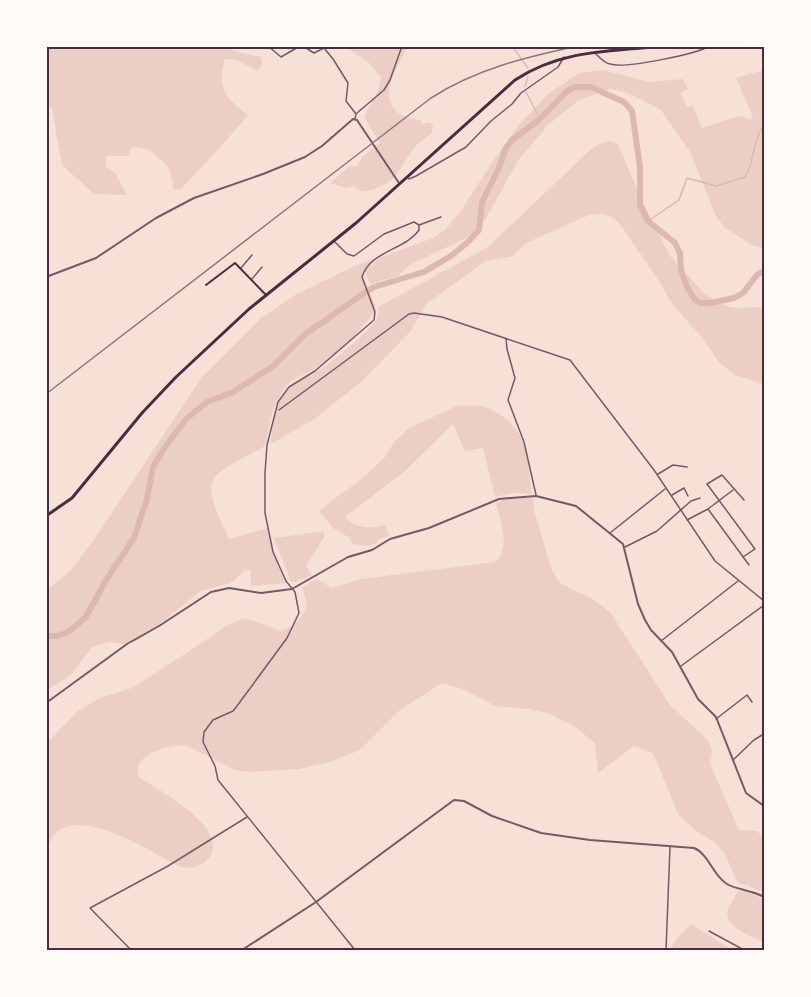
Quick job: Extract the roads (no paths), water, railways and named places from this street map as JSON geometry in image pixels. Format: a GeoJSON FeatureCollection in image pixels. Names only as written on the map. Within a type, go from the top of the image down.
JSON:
{"type":"FeatureCollection","features":[{"type":"Feature","properties":{"kind":"highway"},"geometry":{"type":"LineString","coordinates":[[46,516],[67,502],[88,480],[161,391],[266,295],[334,241],[515,80],[534,68],[564,57],[666,46]]}},
{"type":"Feature","properties":{"kind":"main road"},"geometry":{"type":"LineString","coordinates":[[206,285],[235,263],[266,295]]}},
{"type":"Feature","properties":{"kind":"street"},"geometry":{"type":"LineString","coordinates":[[268,46],[281,57],[302,46],[314,53],[324,48],[327,50],[348,83],[346,100],[356,114]]}},
{"type":"Feature","properties":{"kind":"street"},"geometry":{"type":"LineString","coordinates":[[46,277],[96,258],[156,218],[194,198],[263,174],[305,157],[322,147],[384,90],[402,46]]}},
{"type":"Feature","properties":{"kind":"street"},"geometry":{"type":"LineString","coordinates":[[595,52],[608,64],[623,66],[710,46]]}},
{"type":"Feature","properties":{"kind":"street"},"geometry":{"type":"LineString","coordinates":[[407,177],[409,179],[416,176],[466,147],[521,93],[558,67],[564,57]]}},
{"type":"Feature","properties":{"kind":"street"},"geometry":{"type":"LineString","coordinates":[[355,119],[399,183]]}},
{"type":"Feature","properties":{"kind":"street"},"geometry":{"type":"LineString","coordinates":[[334,241],[346,254],[354,256],[384,234],[407,224],[414,222],[419,225],[441,217]]}},
{"type":"Feature","properties":{"kind":"street"},"geometry":{"type":"LineString","coordinates":[[355,951],[218,780],[203,736],[213,720],[233,711],[237,706],[287,638],[299,613],[298,602],[273,552],[265,513],[264,473],[267,445],[272,422],[278,410],[278,402],[295,382],[315,371],[374,319],[375,312],[362,277],[367,268],[381,256],[413,237],[419,230],[419,225]]}},
{"type":"Feature","properties":{"kind":"street"},"geometry":{"type":"LineString","coordinates":[[240,268],[252,255]]}},
{"type":"Feature","properties":{"kind":"street"},"geometry":{"type":"LineString","coordinates":[[252,280],[262,267]]}},
{"type":"Feature","properties":{"kind":"street"},"geometry":{"type":"LineString","coordinates":[[278,410],[330,373],[372,339],[410,314],[442,317],[570,360],[657,475],[715,561],[765,603],[680,666]]}},
{"type":"Feature","properties":{"kind":"street"},"geometry":{"type":"LineString","coordinates":[[506,338],[515,378],[508,399],[520,428],[536,496]]}},
{"type":"Feature","properties":{"kind":"street"},"geometry":{"type":"LineString","coordinates":[[657,475],[673,465],[687,467]]}},
{"type":"Feature","properties":{"kind":"street"},"geometry":{"type":"LineString","coordinates":[[743,557],[755,549],[707,484],[722,474],[744,500]]}},
{"type":"Feature","properties":{"kind":"street"},"geometry":{"type":"LineString","coordinates":[[610,533],[666,488]]}},
{"type":"Feature","properties":{"kind":"street"},"geometry":{"type":"LineString","coordinates":[[671,496],[684,488],[688,496]]}},
{"type":"Feature","properties":{"kind":"street"},"geometry":{"type":"LineString","coordinates":[[687,520],[734,489]]}},
{"type":"Feature","properties":{"kind":"street"},"geometry":{"type":"LineString","coordinates":[[46,703],[127,644],[211,592],[229,588],[261,593],[292,589],[348,557],[372,550],[390,538],[429,528],[499,499],[536,496],[576,506],[624,547],[638,604],[651,630],[672,652],[699,699],[716,719],[746,793],[765,806]]}},
{"type":"Feature","properties":{"kind":"street"},"geometry":{"type":"LineString","coordinates":[[624,547],[657,531],[691,501],[700,498]]}},
{"type":"Feature","properties":{"kind":"street"},"geometry":{"type":"LineString","coordinates":[[708,508],[749,566]]}},
{"type":"Feature","properties":{"kind":"street"},"geometry":{"type":"LineString","coordinates":[[661,641],[739,580]]}},
{"type":"Feature","properties":{"kind":"street"},"geometry":{"type":"LineString","coordinates":[[716,719],[747,695],[752,702]]}},
{"type":"Feature","properties":{"kind":"street"},"geometry":{"type":"LineString","coordinates":[[733,760],[754,740],[762,735],[765,736]]}},
{"type":"Feature","properties":{"kind":"street"},"geometry":{"type":"LineString","coordinates":[[242,951],[316,902],[454,800],[464,801],[492,816],[541,832],[590,840],[698,849],[727,885],[754,891],[765,897]]}},
{"type":"Feature","properties":{"kind":"street"},"geometry":{"type":"LineString","coordinates":[[131,951],[90,908],[177,861],[248,817]]}},
{"type":"Feature","properties":{"kind":"street"},"geometry":{"type":"LineString","coordinates":[[666,951],[670,846]]}},
{"type":"Feature","properties":{"kind":"street"},"geometry":{"type":"LineString","coordinates":[[708,931],[744,951]]}},
{"type":"Feature","properties":{"kind":"waterway"},"geometry":{"type":"LineString","coordinates":[[512,46],[528,68]]}},
{"type":"Feature","properties":{"kind":"waterway"},"geometry":{"type":"LineString","coordinates":[[525,86],[528,77]]}},
{"type":"Feature","properties":{"kind":"waterway"},"geometry":{"type":"LineString","coordinates":[[46,636],[57,636],[68,632],[85,618],[108,577],[134,538],[147,499],[153,467],[187,418],[207,402],[233,392],[272,367],[304,335],[374,287],[424,272],[451,256],[468,242],[479,230],[482,202],[506,148],[512,140],[540,119],[567,91],[575,87],[591,87],[624,102],[632,111],[640,167],[640,205],[648,221],[675,243],[680,253],[681,270],[695,300],[700,303],[711,303],[734,298],[743,293],[757,275],[764,271]]}},
{"type":"Feature","properties":{"kind":"waterway"},"geometry":{"type":"LineString","coordinates":[[526,92],[540,119]]}},
{"type":"Feature","properties":{"kind":"waterway"},"geometry":{"type":"LineString","coordinates":[[648,221],[679,200],[687,178],[716,186],[745,177],[757,138],[764,126]]}},
{"type":"Feature","properties":{"kind":"railway"},"geometry":{"type":"LineString","coordinates":[[46,394],[431,98],[466,79],[502,65],[578,46]]}}]}
